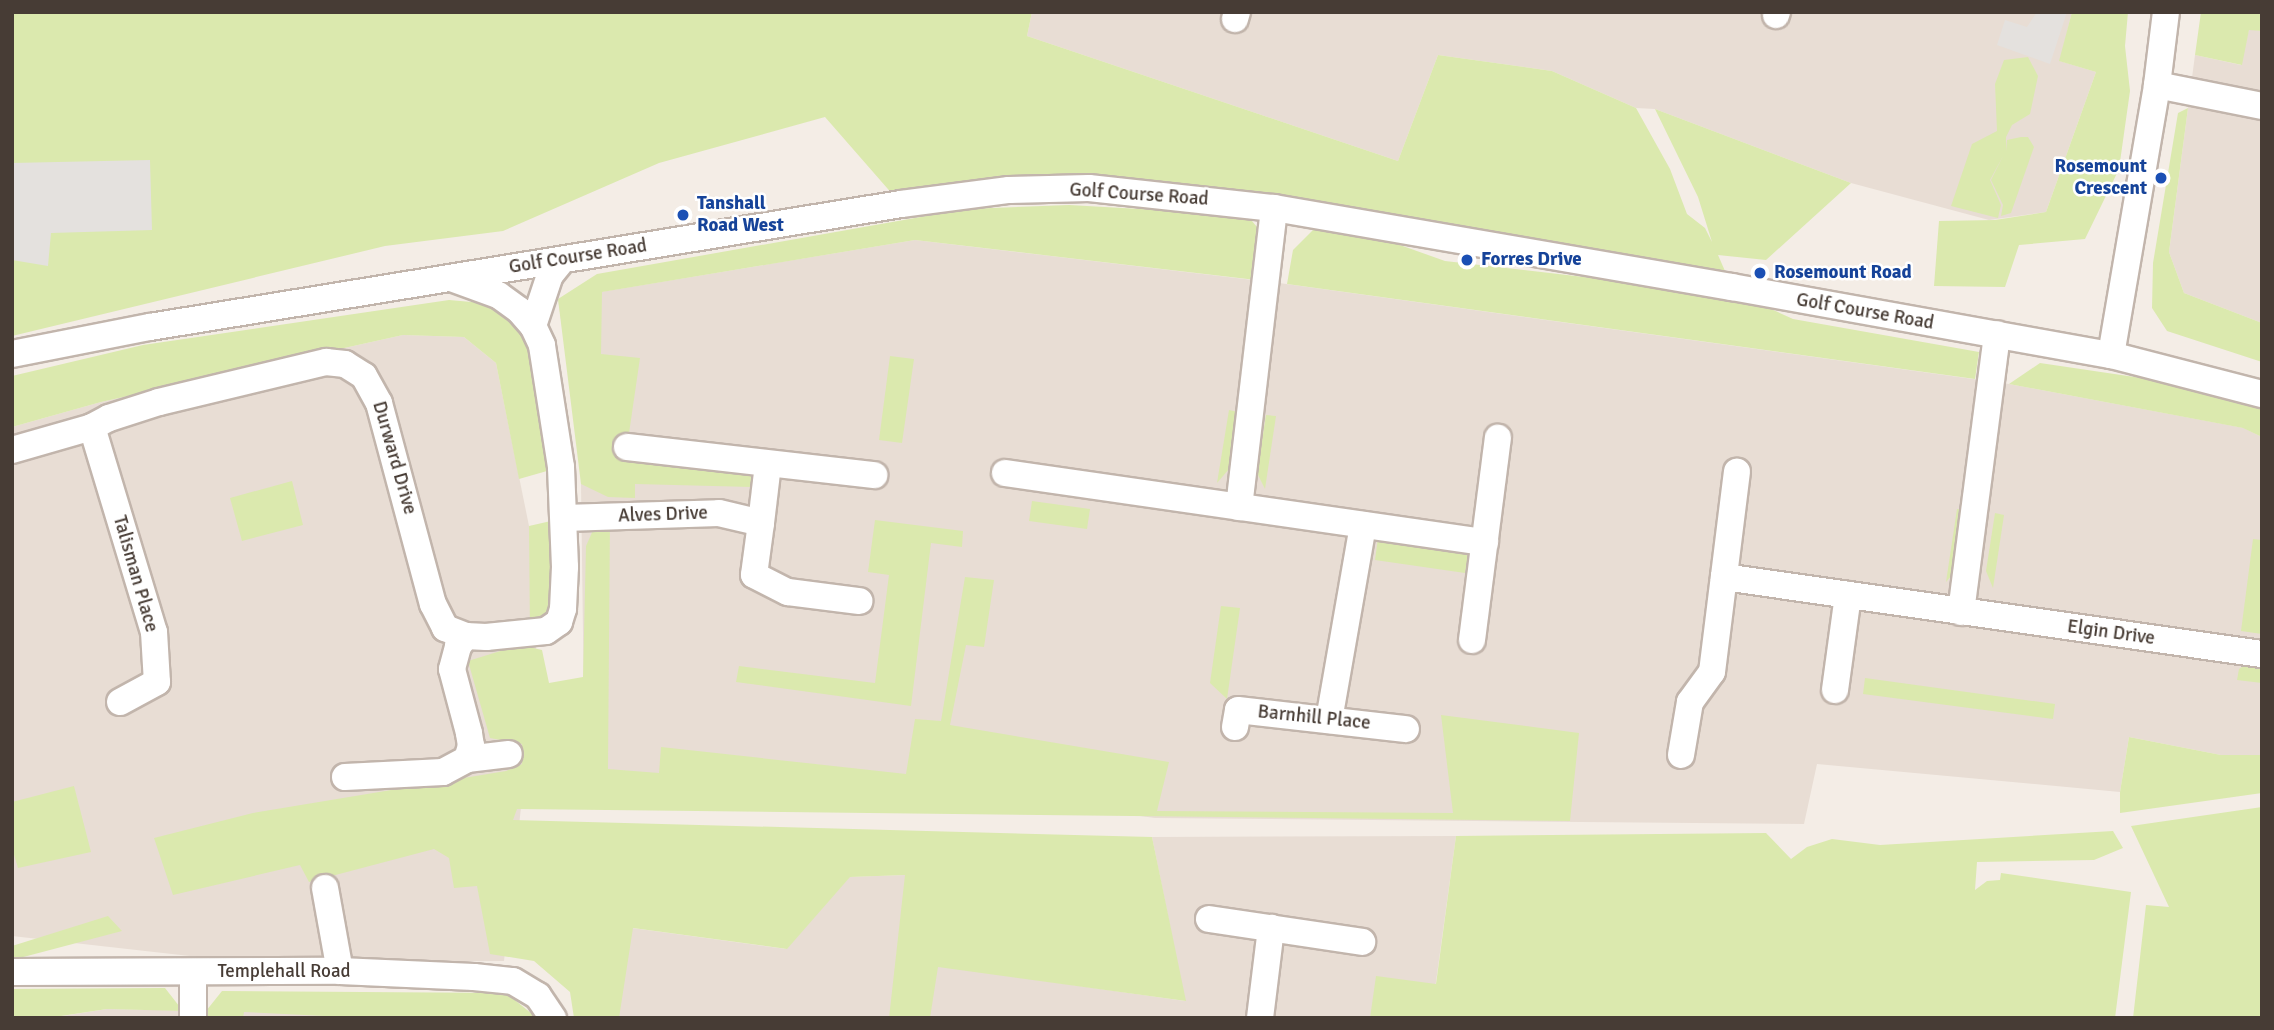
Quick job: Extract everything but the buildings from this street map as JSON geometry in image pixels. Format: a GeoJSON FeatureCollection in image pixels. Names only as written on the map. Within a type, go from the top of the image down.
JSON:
{"type":"FeatureCollection","features":[{"type":"Feature","properties":{"kind":"street"},"geometry":{"type":"LineString","coordinates":[[2111,355],[2157,85],[2166,12]]}},
{"type":"Feature","properties":{"kind":"street"},"geometry":{"type":"LineString","coordinates":[[2157,85],[2262,106]]}},
{"type":"Feature","properties":{"kind":"street","name":"Golf Course Road"},"geometry":{"type":"LineString","coordinates":[[12,354],[118,332],[901,204],[1009,190],[1089,188],[1274,208],[1997,334],[2111,355],[2262,394]]}},
{"type":"Feature","properties":{"kind":"street"},"geometry":{"type":"LineString","coordinates":[[1239,507],[1274,208]]}},
{"type":"Feature","properties":{"kind":"street"},"geometry":{"type":"LineString","coordinates":[[533,326],[550,275],[562,260]]}},
{"type":"Feature","properties":{"kind":"street"},"geometry":{"type":"LineString","coordinates":[[449,277],[498,295],[519,310],[533,326],[542,345],[549,379],[561,467],[564,518],[565,592],[558,622],[546,631],[530,635],[466,636],[458,646],[452,669],[469,733],[471,746],[467,759]]}},
{"type":"Feature","properties":{"kind":"street"},"geometry":{"type":"LineString","coordinates":[[1961,612],[1997,334]]}},
{"type":"Feature","properties":{"kind":"street","name":"Durward Drive"},"geometry":{"type":"LineString","coordinates":[[12,450],[93,427],[130,410],[255,377],[326,362],[356,369],[373,387],[379,403],[438,617],[445,628],[466,636]]}},
{"type":"Feature","properties":{"kind":"street","name":"Talisman Place"},"geometry":{"type":"LineString","coordinates":[[93,427],[154,632],[157,682],[120,702]]}},
{"type":"Feature","properties":{"kind":"street"},"geometry":{"type":"LineString","coordinates":[[1472,640],[1498,438]]}},
{"type":"Feature","properties":{"kind":"street"},"geometry":{"type":"LineString","coordinates":[[627,447],[874,475]]}},
{"type":"Feature","properties":{"kind":"street"},"geometry":{"type":"LineString","coordinates":[[768,464],[754,575],[788,592],[859,601]]}},
{"type":"Feature","properties":{"kind":"street"},"geometry":{"type":"LineString","coordinates":[[1681,755],[1690,702],[1712,672],[1737,472]]}},
{"type":"Feature","properties":{"kind":"street"},"geometry":{"type":"LineString","coordinates":[[1004,474],[1485,542]]}},
{"type":"Feature","properties":{"kind":"street","name":"Alves Drive"},"geometry":{"type":"LineString","coordinates":[[564,518],[719,513],[761,523]]}},
{"type":"Feature","properties":{"kind":"street"},"geometry":{"type":"LineString","coordinates":[[1329,720],[1363,525]]}},
{"type":"Feature","properties":{"kind":"street","name":"Elgin Drive"},"geometry":{"type":"LineString","coordinates":[[1724,577],[2262,654]]}},
{"type":"Feature","properties":{"kind":"street"},"geometry":{"type":"LineString","coordinates":[[1835,690],[1848,595]]}},
{"type":"Feature","properties":{"kind":"street","name":"Barnhill Place"},"geometry":{"type":"LineString","coordinates":[[1235,727],[1238,710],[1406,729]]}},
{"type":"Feature","properties":{"kind":"street"},"geometry":{"type":"LineString","coordinates":[[345,776],[443,772],[467,759],[509,754]]}},
{"type":"Feature","properties":{"kind":"street"},"geometry":{"type":"LineString","coordinates":[[325,888],[340,971]]}},
{"type":"Feature","properties":{"kind":"street"},"geometry":{"type":"LineString","coordinates":[[1209,919],[1362,942]]}},
{"type":"Feature","properties":{"kind":"street"},"geometry":{"type":"LineString","coordinates":[[1260,1018],[1271,928]]}},
{"type":"Feature","properties":{"kind":"street","name":"Templehall Road"},"geometry":{"type":"LineString","coordinates":[[12,972],[340,971],[513,981],[538,996],[550,1012]]}},
{"type":"Feature","properties":{"kind":"street"},"geometry":{"type":"LineString","coordinates":[[192,972],[193,1018]]}},
{"type":"Feature","properties":{"kind":"shaded area"},"geometry":{"type":"Polygon","coordinates":[[[1032,12],[2072,12],[2060,61],[2096,72],[2046,212],[1989,220],[1851,183],[1655,109],[1636,108],[1552,71],[1438,55],[1398,161],[1027,36],[1032,12]]]}},
{"type":"Feature","properties":{"kind":"shaded area"},"geometry":{"type":"Polygon","coordinates":[[[2037,12],[2067,12],[2050,64],[1997,45],[2005,20],[2027,27],[2037,12]]]}},
{"type":"Feature","properties":{"kind":"shaded area"},"geometry":{"type":"Polygon","coordinates":[[[2249,29],[2262,31],[2262,323],[2184,293],[2169,252],[2195,55],[2241,65],[2249,29]]]}},
{"type":"Feature","properties":{"kind":"shaded area"},"geometry":{"type":"Polygon","coordinates":[[[150,160],[152,230],[51,233],[48,266],[12,260],[12,163],[150,160]]]}},
{"type":"Feature","properties":{"kind":"shaded area"},"geometry":{"type":"Polygon","coordinates":[[[915,240],[1279,283],[2009,384],[2244,428],[2262,437],[2262,755],[2221,755],[2129,737],[2120,792],[1817,764],[1804,824],[1155,818],[941,789],[585,784],[581,484],[585,481],[558,299],[915,240]]]}},
{"type":"Feature","properties":{"kind":"shaded area"},"geometry":{"type":"Polygon","coordinates":[[[403,335],[464,337],[496,363],[529,526],[537,663],[504,961],[243,962],[12,936],[12,427],[101,402],[403,335]]]}},
{"type":"Feature","properties":{"kind":"shaded area"},"geometry":{"type":"Polygon","coordinates":[[[1456,836],[1431,1018],[618,1018],[632,928],[786,949],[849,877],[906,875],[896,960],[1185,1001],[1152,837],[1456,836]]]}},
{"type":"Feature","properties":{"kind":"shaded area"},"geometry":{"type":"Polygon","coordinates":[[[107,1009],[307,1013],[364,1018],[50,1018],[107,1009]]]}},
{"type":"Feature","properties":{"kind":"green space"},"geometry":{"type":"Polygon","coordinates":[[[12,12],[1032,12],[1027,36],[1398,161],[1438,55],[1552,71],[1636,108],[1670,169],[1687,214],[1705,228],[1712,242],[1698,197],[1655,109],[1851,183],[1766,260],[1718,255],[1732,287],[1162,194],[901,204],[825,117],[659,163],[503,231],[385,246],[12,336],[12,12]]]}},
{"type":"Feature","properties":{"kind":"green space"},"geometry":{"type":"Polygon","coordinates":[[[2072,12],[2128,12],[2125,46],[2130,91],[2119,169],[2085,239],[2019,245],[2005,287],[1934,286],[1939,221],[1995,220],[2046,212],[2096,72],[2059,61],[2072,12]]]}},
{"type":"Feature","properties":{"kind":"green space"},"geometry":{"type":"Polygon","coordinates":[[[2201,12],[2262,12],[2262,31],[2249,30],[2242,65],[2195,55],[2201,12]]]}},
{"type":"Feature","properties":{"kind":"green space"},"geometry":{"type":"Polygon","coordinates":[[[2028,57],[2038,76],[2030,114],[2012,125],[2006,137],[2006,151],[2007,140],[2021,137],[2028,137],[2034,147],[2011,213],[2001,216],[2003,205],[1991,180],[2003,156],[1990,180],[2001,205],[1998,218],[1951,206],[1972,144],[1997,131],[1995,84],[2004,60],[2028,57]]]}},
{"type":"Feature","properties":{"kind":"green space"},"geometry":{"type":"Polygon","coordinates":[[[2188,108],[2169,252],[2184,293],[2262,323],[2262,362],[2167,331],[2152,308],[2153,263],[2178,113],[2188,108]]]}},
{"type":"Feature","properties":{"kind":"green space"},"geometry":{"type":"Polygon","coordinates":[[[1069,205],[1247,215],[1262,233],[1256,280],[915,240],[602,292],[601,354],[640,358],[627,447],[755,462],[752,487],[635,484],[635,498],[608,497],[581,484],[558,299],[597,274],[966,209],[1069,205]]]}},
{"type":"Feature","properties":{"kind":"green space"},"geometry":{"type":"Polygon","coordinates":[[[1314,229],[1369,234],[1445,261],[1601,279],[1760,304],[1793,319],[1979,352],[1975,379],[1287,284],[1293,250],[1314,229]]]}},
{"type":"Feature","properties":{"kind":"green space"},"geometry":{"type":"Polygon","coordinates":[[[449,300],[483,303],[510,314],[529,332],[561,467],[519,479],[496,363],[464,337],[403,335],[101,402],[12,427],[12,376],[143,345],[449,300]]]}},
{"type":"Feature","properties":{"kind":"green space"},"geometry":{"type":"Polygon","coordinates":[[[890,356],[914,359],[902,443],[879,440],[890,356]]]}},
{"type":"Feature","properties":{"kind":"green space"},"geometry":{"type":"Polygon","coordinates":[[[2040,363],[2236,392],[2262,404],[2262,437],[2243,428],[2009,384],[2040,363]]]}},
{"type":"Feature","properties":{"kind":"green space"},"geometry":{"type":"Polygon","coordinates":[[[1229,410],[1238,412],[1229,469],[1217,483],[1229,410]]]}},
{"type":"Feature","properties":{"kind":"green space"},"geometry":{"type":"Polygon","coordinates":[[[1266,415],[1276,416],[1265,489],[1257,473],[1266,415]]]}},
{"type":"Feature","properties":{"kind":"green space"},"geometry":{"type":"Polygon","coordinates":[[[292,481],[303,525],[242,541],[230,498],[292,481]]]}},
{"type":"Feature","properties":{"kind":"green space"},"geometry":{"type":"Polygon","coordinates":[[[1032,501],[1090,509],[1087,529],[1029,521],[1032,501]]]}},
{"type":"Feature","properties":{"kind":"green space"},"geometry":{"type":"Polygon","coordinates":[[[1957,509],[1967,510],[1958,568],[1946,582],[1957,509]]]}},
{"type":"Feature","properties":{"kind":"green space"},"geometry":{"type":"Polygon","coordinates":[[[1995,513],[2004,515],[1993,588],[1986,571],[1995,513]]]}},
{"type":"Feature","properties":{"kind":"green space"},"geometry":{"type":"Polygon","coordinates":[[[610,517],[608,769],[659,773],[661,747],[906,774],[915,719],[941,721],[965,577],[994,580],[984,647],[966,645],[950,725],[1169,762],[1157,811],[1453,813],[1441,715],[1579,733],[1570,821],[517,809],[513,820],[1152,837],[1186,1001],[938,967],[930,1018],[889,1018],[905,875],[850,877],[787,949],[633,928],[619,1018],[574,1018],[570,992],[534,961],[490,954],[477,886],[454,888],[449,858],[434,849],[309,882],[300,865],[173,895],[154,838],[253,813],[506,771],[522,764],[522,744],[490,738],[468,661],[520,645],[542,650],[549,683],[583,677],[586,546],[594,528],[610,517]]]}},
{"type":"Feature","properties":{"kind":"green space"},"geometry":{"type":"Polygon","coordinates":[[[564,518],[563,609],[530,635],[529,526],[564,518]]]}},
{"type":"Feature","properties":{"kind":"green space"},"geometry":{"type":"Polygon","coordinates":[[[875,520],[963,531],[962,547],[931,543],[911,706],[736,682],[739,666],[875,683],[889,575],[868,572],[875,520]]]}},
{"type":"Feature","properties":{"kind":"green space"},"geometry":{"type":"Polygon","coordinates":[[[1378,538],[1469,551],[1465,573],[1375,560],[1378,538]]]}},
{"type":"Feature","properties":{"kind":"green space"},"geometry":{"type":"Polygon","coordinates":[[[2253,539],[2262,540],[2262,634],[2241,631],[2253,539]]]}},
{"type":"Feature","properties":{"kind":"green space"},"geometry":{"type":"Polygon","coordinates":[[[1221,606],[1240,608],[1227,699],[1210,683],[1221,606]]]}},
{"type":"Feature","properties":{"kind":"green space"},"geometry":{"type":"Polygon","coordinates":[[[2250,662],[2262,663],[2262,683],[2237,680],[2239,669],[2250,662]]]}},
{"type":"Feature","properties":{"kind":"green space"},"geometry":{"type":"Polygon","coordinates":[[[1865,678],[2055,704],[2053,719],[1863,694],[1865,678]]]}},
{"type":"Feature","properties":{"kind":"green space"},"geometry":{"type":"Polygon","coordinates":[[[2129,737],[2221,755],[2262,755],[2262,793],[2120,813],[2120,792],[2129,737]]]}},
{"type":"Feature","properties":{"kind":"green space"},"geometry":{"type":"Polygon","coordinates":[[[74,786],[91,852],[18,868],[12,848],[12,802],[74,786]]]}},
{"type":"Feature","properties":{"kind":"green space"},"geometry":{"type":"Polygon","coordinates":[[[2262,807],[2262,1018],[2133,1018],[2146,905],[2169,907],[2131,826],[2262,807]]]}},
{"type":"Feature","properties":{"kind":"green space"},"geometry":{"type":"Polygon","coordinates":[[[2113,831],[2123,848],[2094,860],[1977,862],[1975,890],[1987,881],[2000,880],[2001,873],[2131,892],[2115,1018],[1370,1018],[1376,976],[1436,984],[1456,836],[1766,833],[1791,859],[1807,847],[1832,839],[1880,845],[2113,831]]]}},
{"type":"Feature","properties":{"kind":"green space"},"geometry":{"type":"Polygon","coordinates":[[[108,916],[122,931],[12,960],[12,946],[108,916]]]}},
{"type":"Feature","properties":{"kind":"green space"},"geometry":{"type":"Polygon","coordinates":[[[165,988],[183,1011],[107,1009],[48,1018],[12,1018],[12,989],[165,988]]]}},
{"type":"Feature","properties":{"kind":"green space"},"geometry":{"type":"Polygon","coordinates":[[[222,991],[506,993],[537,1018],[364,1018],[244,1012],[243,1018],[206,1018],[206,1011],[222,991]]]}},
{"type":"Feature","properties":{"kind":"place","name":"Rosemount Crescent"},"geometry":{"type":"Point","coordinates":[2161,178]}},
{"type":"Feature","properties":{"kind":"place","name":"Tanshall Road West"},"geometry":{"type":"Point","coordinates":[683,215]}},
{"type":"Feature","properties":{"kind":"place","name":"Forres Drive"},"geometry":{"type":"Point","coordinates":[1467,260]}},
{"type":"Feature","properties":{"kind":"place","name":"Rosemount Road"},"geometry":{"type":"Point","coordinates":[1760,273]}}]}
